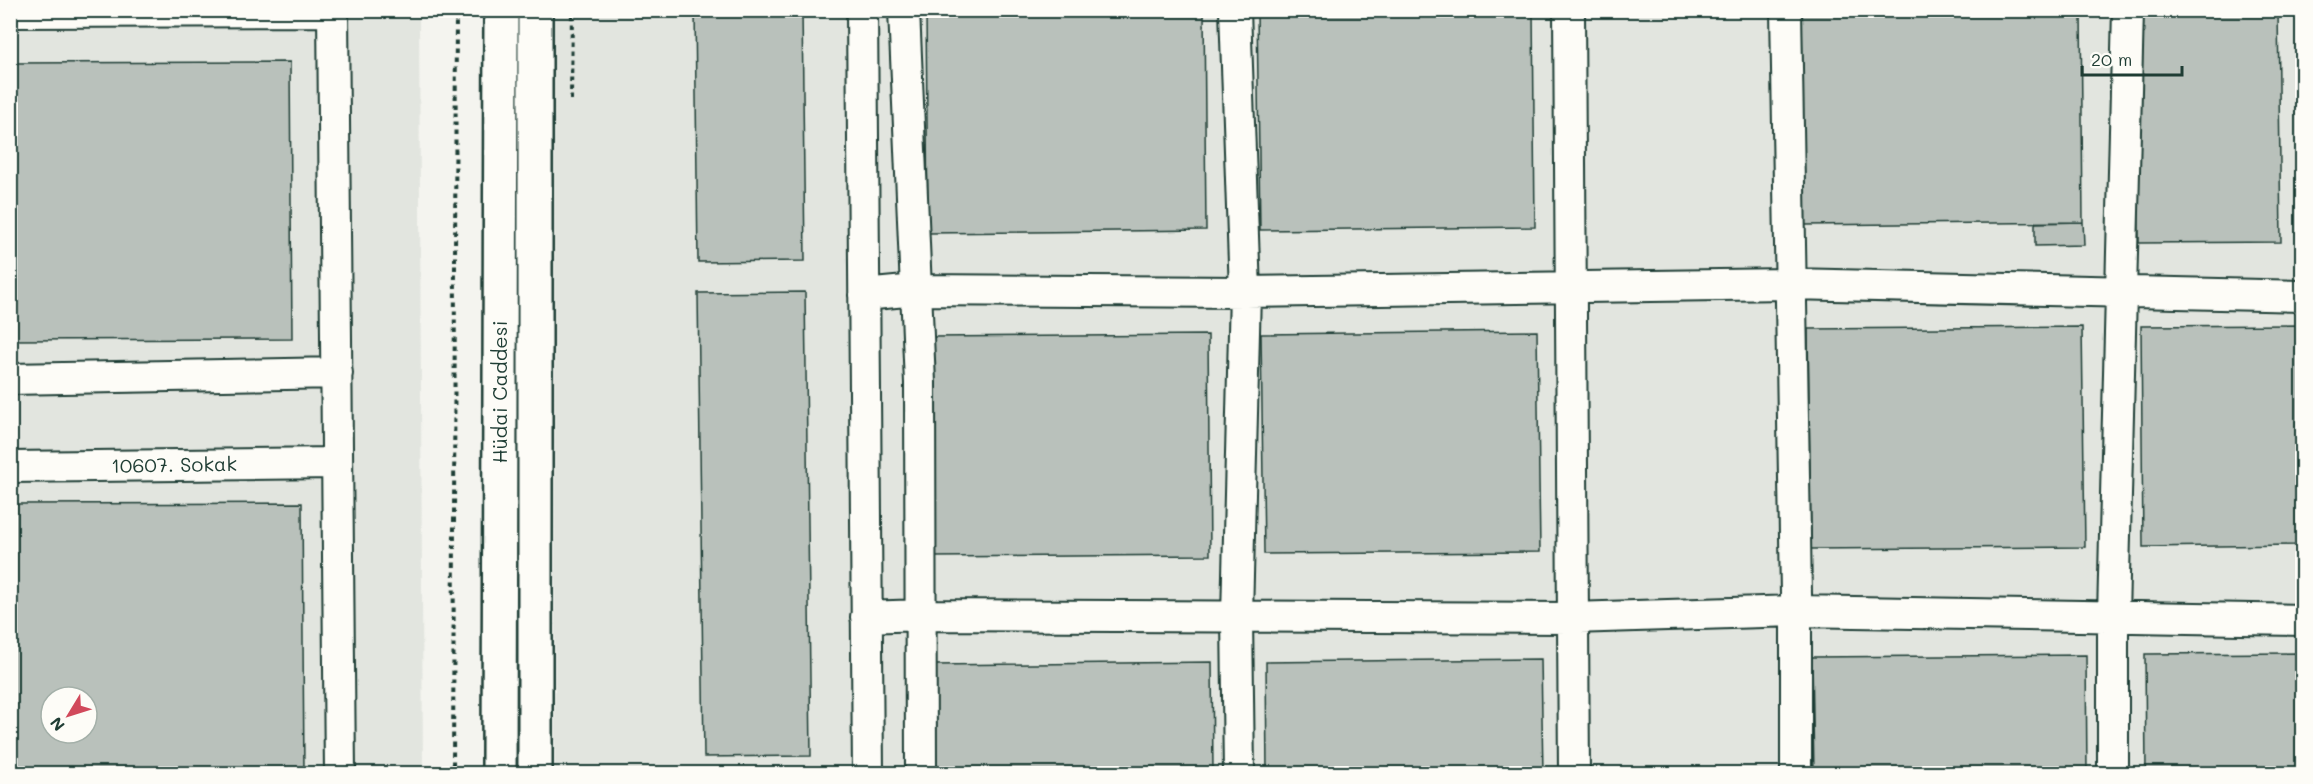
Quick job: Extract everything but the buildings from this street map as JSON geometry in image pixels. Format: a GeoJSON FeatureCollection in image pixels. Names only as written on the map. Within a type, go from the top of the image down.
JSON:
{"type":"FeatureCollection","features":[{"type":"Feature","properties":{"kind":"street","name":"Hüdai Caddesi"},"geometry":{"type":"LineString","coordinates":[[499,774],[501,10]]}},
{"type":"Feature","properties":{"kind":"street","name":"Hüdai Caddesi"},"geometry":{"type":"LineString","coordinates":[[535,10],[535,774]]}},
{"type":"Feature","properties":{"kind":"street"},"geometry":{"type":"LineString","coordinates":[[862,10],[868,774]]}},
{"type":"Feature","properties":{"kind":"street"},"geometry":{"type":"LineString","coordinates":[[904,10],[920,383],[921,774]]}},
{"type":"Feature","properties":{"kind":"street"},"geometry":{"type":"LineString","coordinates":[[1235,10],[1245,292],[1237,616],[1239,774]]}},
{"type":"Feature","properties":{"kind":"street"},"geometry":{"type":"LineString","coordinates":[[1569,10],[1574,774]]}},
{"type":"Feature","properties":{"kind":"street"},"geometry":{"type":"LineString","coordinates":[[1786,10],[1797,611],[1796,774]]}},
{"type":"Feature","properties":{"kind":"street"},"geometry":{"type":"LineString","coordinates":[[2113,774],[2113,616],[2123,291],[2128,10]]}},
{"type":"Feature","properties":{"kind":"street"},"geometry":{"type":"LineString","coordinates":[[10,12],[333,11],[340,774]]}},
{"type":"Feature","properties":{"kind":"street"},"geometry":{"type":"LineString","coordinates":[[864,295],[916,290],[1245,292],[1791,284],[2302,296]]}},
{"type":"Feature","properties":{"kind":"street"},"geometry":{"type":"LineString","coordinates":[[10,379],[337,373]]}},
{"type":"Feature","properties":{"kind":"street","name":"10607. Sokak"},"geometry":{"type":"LineString","coordinates":[[10,466],[337,463]]}},
{"type":"Feature","properties":{"kind":"street"},"geometry":{"type":"LineString","coordinates":[[866,617],[921,615],[1572,618],[1797,611],[2302,620]]}},
{"type":"Feature","properties":{"kind":"path"},"geometry":{"type":"LineString","coordinates":[[453,774],[456,10]]}},
{"type":"Feature","properties":{"kind":"shaded area"},"geometry":{"type":"Polygon","coordinates":[[[10,11],[419,11],[423,773],[11,773],[10,11]]]}},
{"type":"Feature","properties":{"kind":"shaded area"},"geometry":{"type":"Polygon","coordinates":[[[554,11],[2302,11],[2302,773],[555,773],[554,11]]]}}]}
